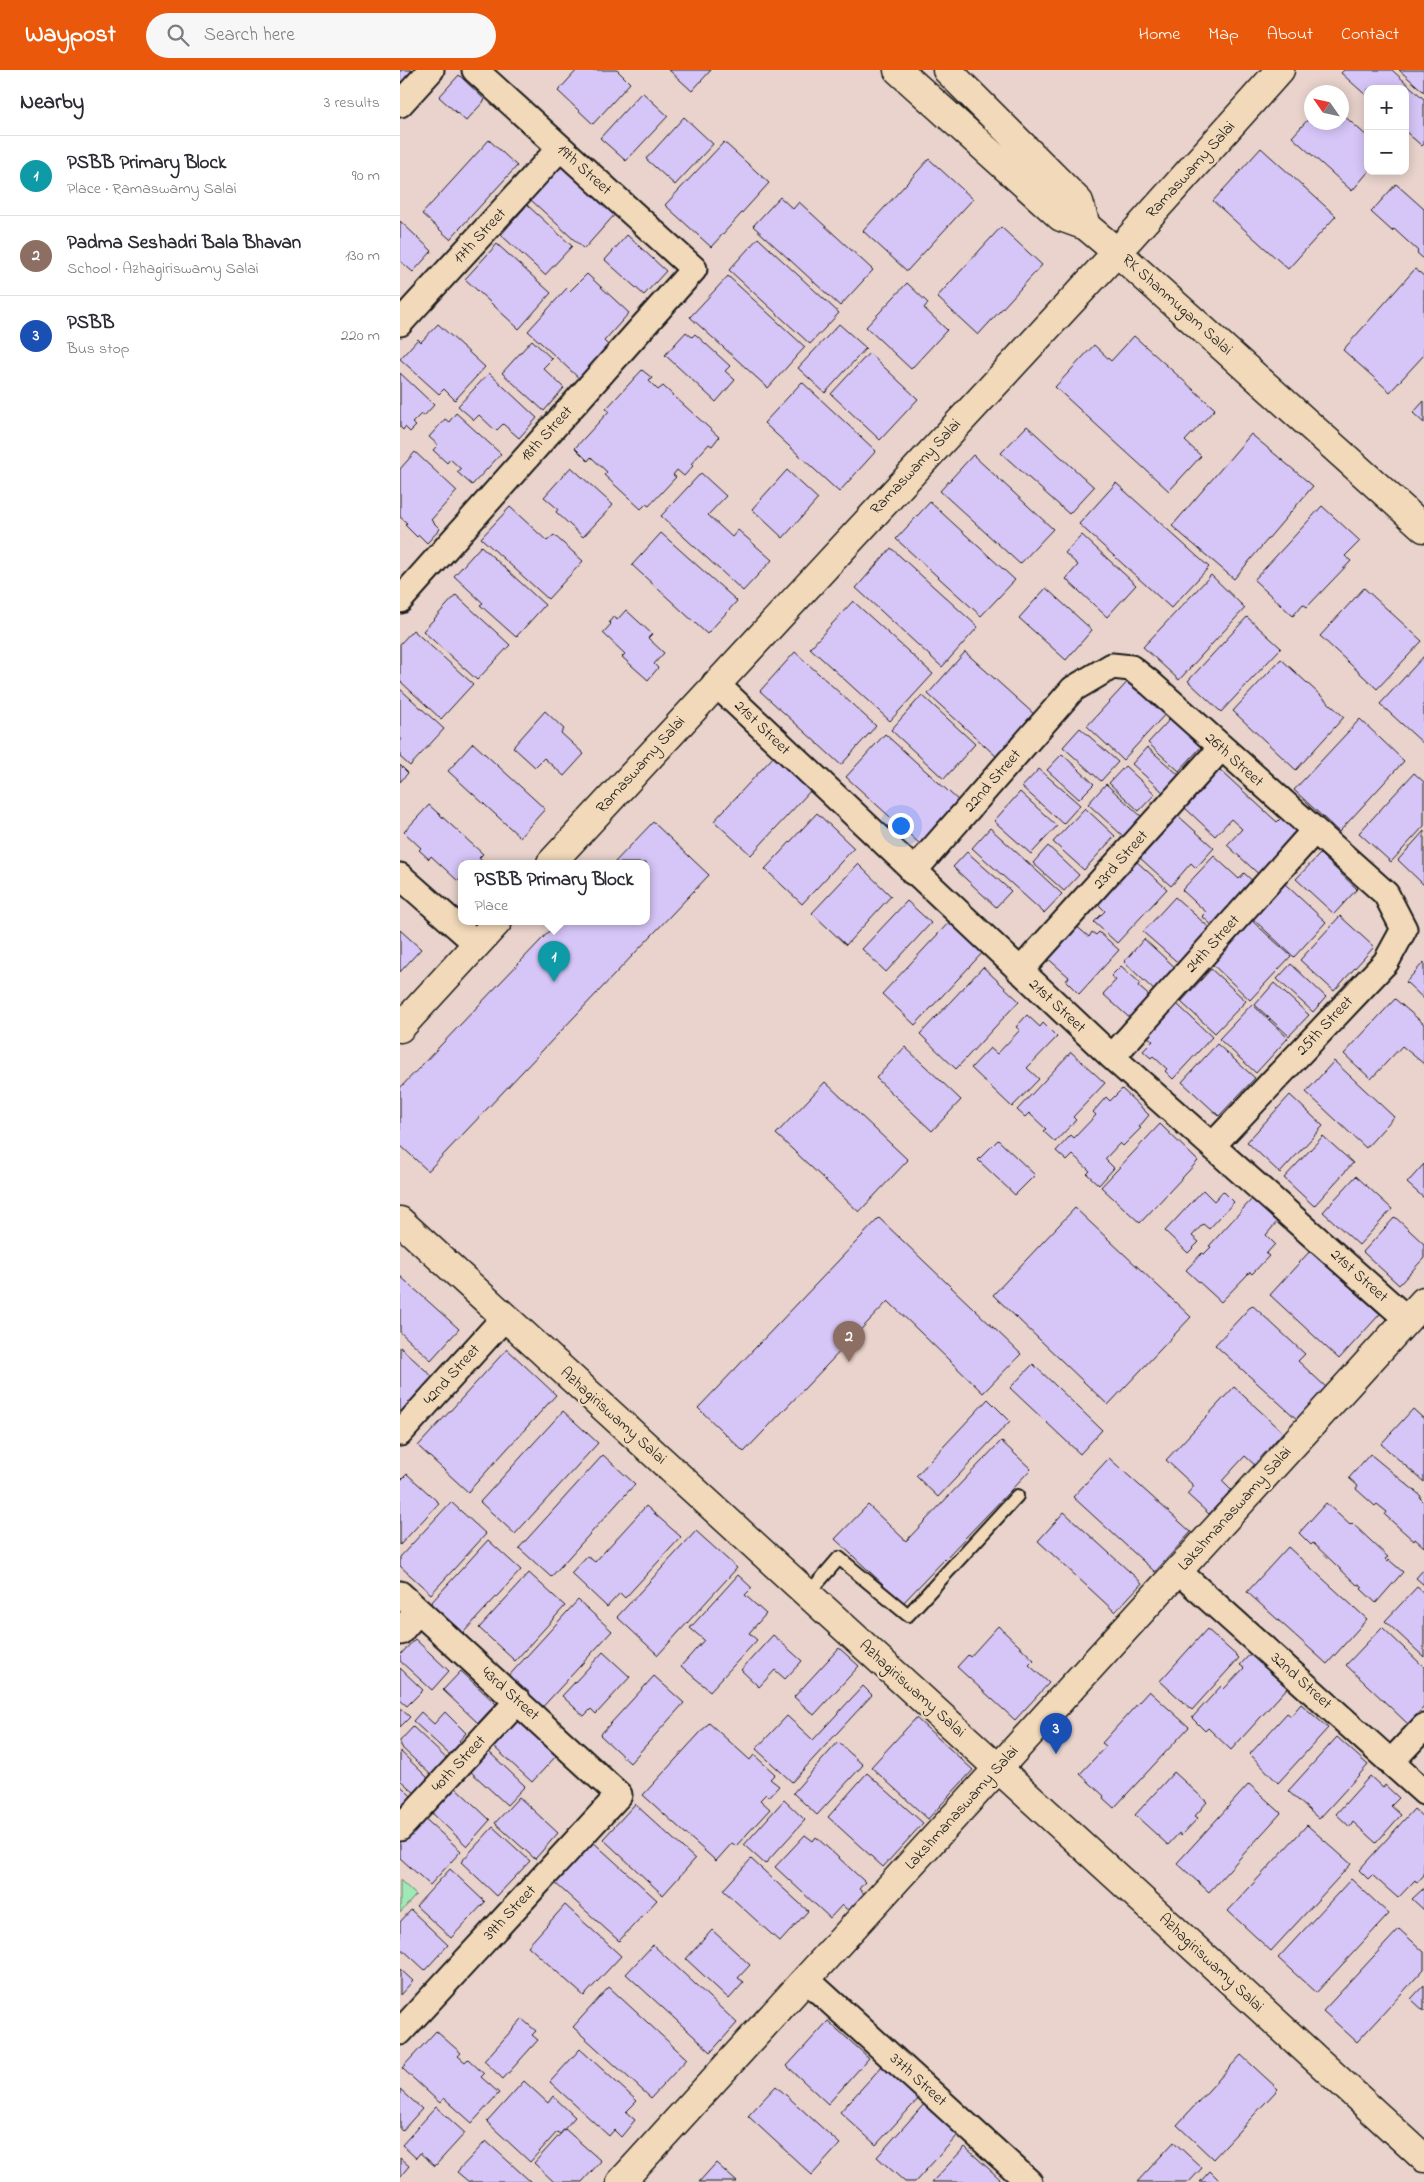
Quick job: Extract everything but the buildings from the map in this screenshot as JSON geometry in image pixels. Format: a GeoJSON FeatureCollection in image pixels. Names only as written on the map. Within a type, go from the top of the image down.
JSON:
{"type":"FeatureCollection","features":[{"type":"Feature","properties":{"kind":"street"},"geometry":{"type":"LineString","coordinates":[[400,104],[431,70]]}},
{"type":"Feature","properties":{"kind":"street","name":"19th Street"},"geometry":{"type":"LineString","coordinates":[[475,70],[694,269]]}},
{"type":"Feature","properties":{"kind":"street"},"geometry":{"type":"LineString","coordinates":[[898,70],[1061,217],[1086,226]]}},
{"type":"Feature","properties":{"kind":"street"},"geometry":{"type":"LineString","coordinates":[[947,70],[1078,202],[1086,226]]}},
{"type":"Feature","properties":{"kind":"street","name":"Ramaswamy Salai"},"geometry":{"type":"LineString","coordinates":[[554,860],[1117,252],[1280,70]]}},
{"type":"Feature","properties":{"kind":"street","name":"17th Street"},"geometry":{"type":"LineString","coordinates":[[400,323],[560,148]]}},
{"type":"Feature","properties":{"kind":"street","name":"RK Shanmugam Salai"},"geometry":{"type":"LineString","coordinates":[[1086,226],[1424,528]]}},
{"type":"Feature","properties":{"kind":"street","name":"18th Street"},"geometry":{"type":"LineString","coordinates":[[400,600],[694,269]]}},
{"type":"Feature","properties":{"kind":"street","name":"26th Street"},"geometry":{"type":"LineString","coordinates":[[1073,689],[1112,666],[1131,668],[1386,894]]}},
{"type":"Feature","properties":{"kind":"street","name":"21st Street"},"geometry":{"type":"LineString","coordinates":[[716,683],[913,872],[1112,1057],[1212,1146],[1416,1310]]}},
{"type":"Feature","properties":{"kind":"street","name":"22nd Street"},"geometry":{"type":"LineString","coordinates":[[913,872],[1073,689]]}},
{"type":"Feature","properties":{"kind":"street","name":"23rd Street"},"geometry":{"type":"LineString","coordinates":[[1020,972],[1221,748]]}},
{"type":"Feature","properties":{"kind":"street","name":"24th Street"},"geometry":{"type":"LineString","coordinates":[[1112,1057],[1314,831]]}},
{"type":"Feature","properties":{"kind":"street"},"geometry":{"type":"LineString","coordinates":[[400,876],[477,944]]}},
{"type":"Feature","properties":{"kind":"street","name":"25th Street"},"geometry":{"type":"LineString","coordinates":[[1212,1146],[1386,962],[1404,929],[1386,894]]}},
{"type":"Feature","properties":{"kind":"street"},"geometry":{"type":"LineString","coordinates":[[400,1028],[494,925]]}},
{"type":"Feature","properties":{"kind":"street","name":"Azhagiriswamy Salai"},"geometry":{"type":"LineString","coordinates":[[400,1221],[1424,2158]]}},
{"type":"Feature","properties":{"kind":"street","name":"Lakshmanaswamy Salai"},"geometry":{"type":"LineString","coordinates":[[621,2182],[1416,1310]]}},
{"type":"Feature","properties":{"kind":"street","name":"42nd Street"},"geometry":{"type":"LineString","coordinates":[[400,1433],[504,1317]]}},
{"type":"Feature","properties":{"kind":"street","name":"32nd Street"},"geometry":{"type":"LineString","coordinates":[[1178,1571],[1424,1792]]}},
{"type":"Feature","properties":{"kind":"street","name":"43rd Street"},"geometry":{"type":"LineString","coordinates":[[400,1594],[619,1795]]}},
{"type":"Feature","properties":{"kind":"street"},"geometry":{"type":"LineString","coordinates":[[400,1632],[418,1612]]}},
{"type":"Feature","properties":{"kind":"street","name":"40th Street"},"geometry":{"type":"LineString","coordinates":[[400,1828],[518,1701]]}},
{"type":"Feature","properties":{"kind":"street"},"geometry":{"type":"LineString","coordinates":[[1391,1762],[1424,1727]]}},
{"type":"Feature","properties":{"kind":"street","name":"39th Street"},"geometry":{"type":"LineString","coordinates":[[400,2032],[619,1795]]}},
{"type":"Feature","properties":{"kind":"street","name":"37th Street"},"geometry":{"type":"LineString","coordinates":[[806,1979],[1018,2178]]}},
{"type":"Feature","properties":{"kind":"lane"},"geometry":{"type":"LineString","coordinates":[[808,1594],[839,1558],[908,1615],[1016,1496]]}},
{"type":"Feature","properties":{"kind":"green space"},"geometry":{"type":"Polygon","coordinates":[[[400,1880],[416,1895],[400,1913],[400,1880]]]}},
{"type":"Feature","properties":{"kind":"place","name":"PSBB Primary Block"},"geometry":{"type":"Point","coordinates":[554,982]}},
{"type":"Feature","properties":{"kind":"place","name":"Padma Seshadri Bala Bhavan"},"geometry":{"type":"Point","coordinates":[849,1362]}},
{"type":"Feature","properties":{"kind":"place","name":"PSBB"},"geometry":{"type":"Point","coordinates":[1056,1754]}}]}
